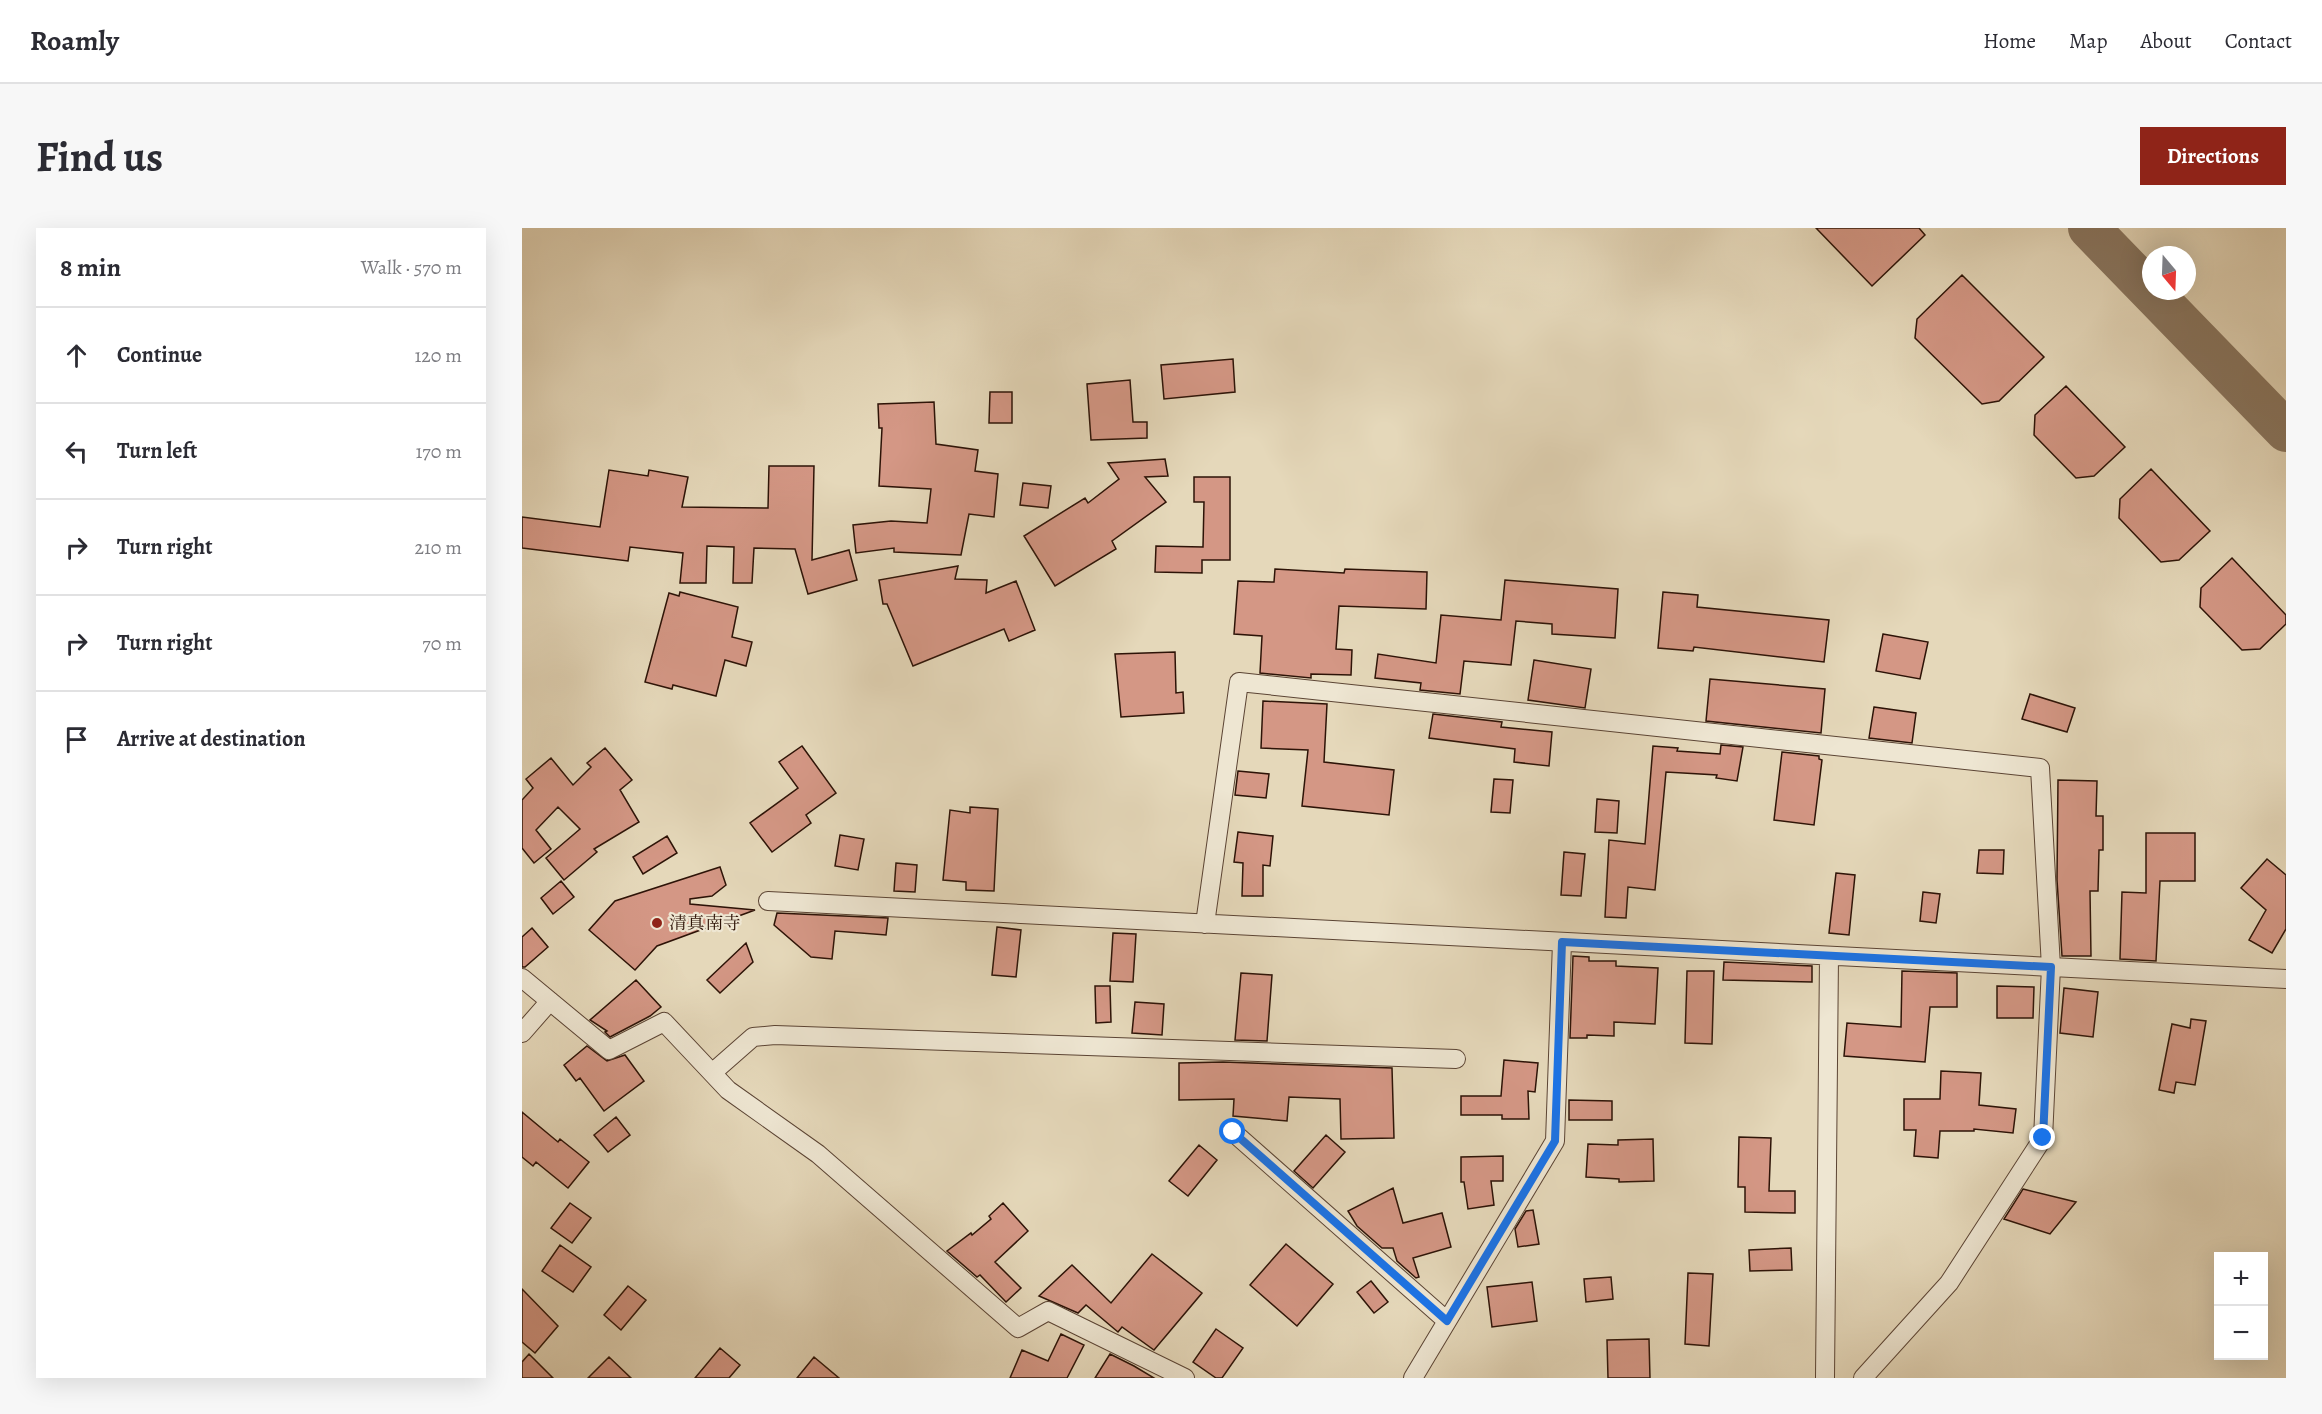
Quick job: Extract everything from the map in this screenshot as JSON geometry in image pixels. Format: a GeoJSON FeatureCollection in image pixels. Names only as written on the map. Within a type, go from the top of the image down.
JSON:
{"type":"FeatureCollection","features":[{"type":"Feature","properties":{"kind":"street"},"geometry":{"type":"LineString","coordinates":[[1204,924],[1239,682],[2040,768],[2051,967],[2043,1138],[1949,1283],[1863,1378]]}},
{"type":"Feature","properties":{"kind":"street"},"geometry":{"type":"LineString","coordinates":[[768,901],[2286,979]]}},
{"type":"Feature","properties":{"kind":"street"},"geometry":{"type":"LineString","coordinates":[[1413,1378],[1555,1141],[1562,942]]}},
{"type":"Feature","properties":{"kind":"street"},"geometry":{"type":"LineString","coordinates":[[1825,1378],[1829,956]]}},
{"type":"Feature","properties":{"kind":"street"},"geometry":{"type":"LineString","coordinates":[[522,978],[609,1050],[664,1022],[728,1090],[818,1154],[1018,1328],[1048,1311],[1185,1378]]}},
{"type":"Feature","properties":{"kind":"street"},"geometry":{"type":"LineString","coordinates":[[522,1033],[550,1001]]}},
{"type":"Feature","properties":{"kind":"street"},"geometry":{"type":"LineString","coordinates":[[712,1073],[753,1037],[775,1035],[1456,1059]]}},
{"type":"Feature","properties":{"kind":"street"},"geometry":{"type":"LineString","coordinates":[[1233,1132],[1447,1321]]}},
{"type":"Feature","properties":{"kind":"building"},"geometry":{"type":"Polygon","coordinates":[[[1816,228],[1919,228],[1925,235],[1872,286],[1816,228]]]}},
{"type":"Feature","properties":{"kind":"building"},"geometry":{"type":"Polygon","coordinates":[[[1962,275],[2044,357],[1999,401],[1982,404],[1915,338],[1917,319],[1962,275]]]}},
{"type":"Feature","properties":{"kind":"building"},"geometry":{"type":"Polygon","coordinates":[[[1233,359],[1235,392],[1164,399],[1161,365],[1233,359]]]}},
{"type":"Feature","properties":{"kind":"building"},"geometry":{"type":"Polygon","coordinates":[[[1130,380],[1133,422],[1147,422],[1147,438],[1091,440],[1087,384],[1130,380]]]}},
{"type":"Feature","properties":{"kind":"building"},"geometry":{"type":"Polygon","coordinates":[[[2066,386],[2125,447],[2094,476],[2076,478],[2034,435],[2035,415],[2066,386]]]}},
{"type":"Feature","properties":{"kind":"building"},"geometry":{"type":"Polygon","coordinates":[[[990,392],[1012,392],[1012,423],[989,423],[990,392]]]}},
{"type":"Feature","properties":{"kind":"building"},"geometry":{"type":"Polygon","coordinates":[[[934,402],[936,444],[978,450],[975,471],[998,474],[994,517],[969,514],[961,555],[894,552],[894,548],[856,553],[853,525],[891,521],[927,523],[931,489],[879,486],[882,428],[879,428],[878,404],[934,402]]]}},
{"type":"Feature","properties":{"kind":"building"},"geometry":{"type":"Polygon","coordinates":[[[1165,459],[1168,476],[1145,477],[1166,502],[1112,541],[1116,549],[1055,586],[1024,536],[1085,498],[1088,503],[1119,479],[1108,463],[1165,459]]]}},
{"type":"Feature","properties":{"kind":"building"},"geometry":{"type":"Polygon","coordinates":[[[769,466],[814,466],[812,560],[849,550],[857,580],[808,594],[795,549],[754,548],[752,583],[733,583],[734,547],[707,546],[706,583],[680,583],[683,553],[630,547],[628,561],[522,548],[522,517],[600,527],[609,470],[648,476],[649,470],[688,477],[682,507],[768,508],[769,466]]]}},
{"type":"Feature","properties":{"kind":"building"},"geometry":{"type":"Polygon","coordinates":[[[2151,469],[2210,531],[2179,560],[2161,562],[2119,518],[2120,499],[2151,469]]]}},
{"type":"Feature","properties":{"kind":"building"},"geometry":{"type":"Polygon","coordinates":[[[1194,477],[1230,477],[1230,560],[1202,560],[1202,573],[1155,572],[1156,546],[1203,547],[1204,502],[1194,502],[1194,477]]]}},
{"type":"Feature","properties":{"kind":"building"},"geometry":{"type":"Polygon","coordinates":[[[1023,483],[1051,486],[1048,508],[1020,505],[1023,483]]]}},
{"type":"Feature","properties":{"kind":"building"},"geometry":{"type":"Polygon","coordinates":[[[2232,558],[2286,615],[2286,624],[2260,649],[2242,650],[2200,607],[2201,588],[2232,558]]]}},
{"type":"Feature","properties":{"kind":"building"},"geometry":{"type":"Polygon","coordinates":[[[958,566],[955,579],[987,580],[986,593],[1016,581],[1035,630],[1009,641],[1004,629],[913,666],[887,604],[883,604],[879,580],[958,566]]]}},
{"type":"Feature","properties":{"kind":"building"},"geometry":{"type":"Polygon","coordinates":[[[1275,569],[1344,573],[1345,569],[1427,572],[1426,609],[1339,606],[1336,649],[1352,650],[1351,675],[1311,674],[1311,678],[1260,673],[1262,636],[1234,634],[1238,581],[1274,582],[1275,569]]]}},
{"type":"Feature","properties":{"kind":"building"},"geometry":{"type":"Polygon","coordinates":[[[1505,580],[1618,589],[1615,638],[1552,634],[1552,624],[1516,621],[1511,665],[1464,661],[1460,694],[1420,690],[1421,683],[1375,678],[1378,654],[1436,663],[1441,615],[1501,620],[1505,580]]]}},
{"type":"Feature","properties":{"kind":"building"},"geometry":{"type":"Polygon","coordinates":[[[680,592],[738,607],[732,637],[752,642],[746,666],[725,660],[716,696],[673,685],[672,689],[645,682],[669,593],[679,596],[680,592]]]}},
{"type":"Feature","properties":{"kind":"building"},"geometry":{"type":"Polygon","coordinates":[[[1663,592],[1698,595],[1697,607],[1829,620],[1824,662],[1694,647],[1693,651],[1658,648],[1663,592]]]}},
{"type":"Feature","properties":{"kind":"building"},"geometry":{"type":"Polygon","coordinates":[[[1883,634],[1928,642],[1920,679],[1876,671],[1883,634]]]}},
{"type":"Feature","properties":{"kind":"building"},"geometry":{"type":"Polygon","coordinates":[[[1175,652],[1176,693],[1183,692],[1184,713],[1121,717],[1115,654],[1175,652]]]}},
{"type":"Feature","properties":{"kind":"building"},"geometry":{"type":"Polygon","coordinates":[[[1534,660],[1591,669],[1585,708],[1528,700],[1534,660]]]}},
{"type":"Feature","properties":{"kind":"building"},"geometry":{"type":"Polygon","coordinates":[[[1710,679],[1825,689],[1821,733],[1706,721],[1710,679]]]}},
{"type":"Feature","properties":{"kind":"building"},"geometry":{"type":"Polygon","coordinates":[[[2030,694],[2075,708],[2067,732],[2022,719],[2030,694]]]}},
{"type":"Feature","properties":{"kind":"building"},"geometry":{"type":"Polygon","coordinates":[[[1263,701],[1327,704],[1324,762],[1394,770],[1389,815],[1302,806],[1308,750],[1261,748],[1263,701]]]}},
{"type":"Feature","properties":{"kind":"building"},"geometry":{"type":"Polygon","coordinates":[[[1874,707],[1916,713],[1912,743],[1869,738],[1874,707]]]}},
{"type":"Feature","properties":{"kind":"building"},"geometry":{"type":"Polygon","coordinates":[[[1433,714],[1502,722],[1501,727],[1552,732],[1549,766],[1514,762],[1515,749],[1429,738],[1433,714]]]}},
{"type":"Feature","properties":{"kind":"building"},"geometry":{"type":"Polygon","coordinates":[[[1721,745],[1743,747],[1737,781],[1716,778],[1717,775],[1666,772],[1655,890],[1628,887],[1626,918],[1605,917],[1609,840],[1645,844],[1653,746],[1678,748],[1677,751],[1720,754],[1721,745]]]}},
{"type":"Feature","properties":{"kind":"building"},"geometry":{"type":"Polygon","coordinates":[[[802,746],[836,793],[806,815],[811,823],[772,852],[750,823],[798,788],[779,762],[802,746]]]}},
{"type":"Feature","properties":{"kind":"building"},"geometry":{"type":"Polygon","coordinates":[[[605,748],[632,780],[620,790],[639,822],[594,849],[597,852],[564,880],[546,858],[580,829],[558,807],[536,830],[551,849],[534,863],[522,848],[522,800],[533,788],[526,779],[551,758],[573,785],[591,767],[587,763],[605,748]]]}},
{"type":"Feature","properties":{"kind":"building"},"geometry":{"type":"Polygon","coordinates":[[[1782,752],[1819,756],[1822,760],[1814,825],[1774,820],[1782,752]]]}},
{"type":"Feature","properties":{"kind":"building"},"geometry":{"type":"Polygon","coordinates":[[[1238,771],[1269,774],[1266,798],[1235,795],[1238,771]]]}},
{"type":"Feature","properties":{"kind":"building"},"geometry":{"type":"Polygon","coordinates":[[[1494,779],[1513,780],[1510,813],[1491,812],[1494,779]]]}},
{"type":"Feature","properties":{"kind":"building"},"geometry":{"type":"Polygon","coordinates":[[[2058,780],[2097,781],[2096,816],[2103,816],[2103,850],[2099,850],[2098,891],[2090,891],[2091,956],[2062,956],[2057,880],[2058,780]]]}},
{"type":"Feature","properties":{"kind":"building"},"geometry":{"type":"Polygon","coordinates":[[[1597,799],[1619,801],[1617,833],[1595,832],[1597,799]]]}},
{"type":"Feature","properties":{"kind":"building"},"geometry":{"type":"Polygon","coordinates":[[[970,807],[998,809],[994,891],[966,890],[966,882],[943,880],[950,810],[970,813],[970,807]]]}},
{"type":"Feature","properties":{"kind":"building"},"geometry":{"type":"Polygon","coordinates":[[[1238,832],[1273,836],[1270,866],[1263,865],[1263,896],[1242,896],[1243,863],[1234,862],[1238,832]]]}},
{"type":"Feature","properties":{"kind":"building"},"geometry":{"type":"Polygon","coordinates":[[[2146,833],[2195,833],[2195,881],[2160,881],[2156,961],[2120,959],[2122,892],[2146,893],[2146,833]]]}},
{"type":"Feature","properties":{"kind":"building"},"geometry":{"type":"Polygon","coordinates":[[[840,835],[864,839],[858,870],[835,866],[840,835]]]}},
{"type":"Feature","properties":{"kind":"building"},"geometry":{"type":"Polygon","coordinates":[[[667,836],[677,853],[643,874],[633,857],[667,836]]]}},
{"type":"Feature","properties":{"kind":"building"},"geometry":{"type":"Polygon","coordinates":[[[1979,850],[2004,850],[2003,874],[1977,873],[1979,850]]]}},
{"type":"Feature","properties":{"kind":"building"},"geometry":{"type":"Polygon","coordinates":[[[1564,852],[1585,854],[1581,896],[1561,895],[1564,852]]]}},
{"type":"Feature","properties":{"kind":"building"},"geometry":{"type":"Polygon","coordinates":[[[2267,859],[2286,875],[2286,929],[2272,953],[2249,940],[2266,910],[2241,888],[2267,859]]]}},
{"type":"Feature","properties":{"kind":"building"},"geometry":{"type":"Polygon","coordinates":[[[896,863],[917,865],[915,892],[894,891],[896,863]]]}},
{"type":"Feature","properties":{"kind":"building","name":"清真南寺"},"geometry":{"type":"Polygon","coordinates":[[[720,867],[726,885],[712,896],[690,899],[690,904],[755,910],[657,946],[635,970],[589,930],[615,901],[720,867]]]}},
{"type":"Feature","properties":{"kind":"building"},"geometry":{"type":"Polygon","coordinates":[[[1836,873],[1855,875],[1849,935],[1829,933],[1836,873]]]}},
{"type":"Feature","properties":{"kind":"building"},"geometry":{"type":"Polygon","coordinates":[[[561,881],[574,897],[553,914],[541,898],[561,881]]]}},
{"type":"Feature","properties":{"kind":"building"},"geometry":{"type":"Polygon","coordinates":[[[1923,892],[1940,894],[1936,923],[1920,921],[1923,892]]]}},
{"type":"Feature","properties":{"kind":"building"},"geometry":{"type":"Polygon","coordinates":[[[777,913],[888,918],[886,935],[835,931],[832,959],[811,957],[774,925],[777,913]]]}},
{"type":"Feature","properties":{"kind":"building"},"geometry":{"type":"Polygon","coordinates":[[[997,927],[1021,930],[1016,977],[992,975],[997,927]]]}},
{"type":"Feature","properties":{"kind":"building"},"geometry":{"type":"Polygon","coordinates":[[[532,928],[548,947],[525,967],[522,967],[522,937],[532,928]]]}},
{"type":"Feature","properties":{"kind":"building"},"geometry":{"type":"Polygon","coordinates":[[[1113,933],[1136,934],[1133,982],[1110,981],[1113,933]]]}},
{"type":"Feature","properties":{"kind":"building"},"geometry":{"type":"Polygon","coordinates":[[[746,943],[753,962],[720,993],[707,980],[746,943]]]}},
{"type":"Feature","properties":{"kind":"building"},"geometry":{"type":"Polygon","coordinates":[[[1573,956],[1589,957],[1589,961],[1616,961],[1616,966],[1658,968],[1655,1024],[1614,1022],[1614,1036],[1587,1035],[1587,1038],[1570,1038],[1573,956]]]}},
{"type":"Feature","properties":{"kind":"building"},"geometry":{"type":"Polygon","coordinates":[[[1724,962],[1812,966],[1812,982],[1723,980],[1724,962]]]}},
{"type":"Feature","properties":{"kind":"building"},"geometry":{"type":"Polygon","coordinates":[[[1687,971],[1714,971],[1712,1044],[1685,1043],[1687,971]]]}},
{"type":"Feature","properties":{"kind":"building"},"geometry":{"type":"Polygon","coordinates":[[[1902,971],[1957,973],[1957,1007],[1930,1007],[1925,1062],[1844,1056],[1847,1023],[1901,1027],[1902,971]]]}},
{"type":"Feature","properties":{"kind":"building"},"geometry":{"type":"Polygon","coordinates":[[[1241,973],[1272,975],[1267,1041],[1235,1040],[1241,973]]]}},
{"type":"Feature","properties":{"kind":"building"},"geometry":{"type":"Polygon","coordinates":[[[636,980],[661,1007],[650,1016],[610,1037],[605,1032],[607,1031],[590,1020],[636,980]]]}},
{"type":"Feature","properties":{"kind":"building"},"geometry":{"type":"Polygon","coordinates":[[[1095,986],[1110,986],[1111,1022],[1096,1023],[1095,986]]]}},
{"type":"Feature","properties":{"kind":"building"},"geometry":{"type":"Polygon","coordinates":[[[1997,986],[2034,987],[2033,1018],[1997,1018],[1997,986]]]}},
{"type":"Feature","properties":{"kind":"building"},"geometry":{"type":"Polygon","coordinates":[[[2064,988],[2098,992],[2093,1037],[2060,1033],[2064,988]]]}},
{"type":"Feature","properties":{"kind":"building"},"geometry":{"type":"Polygon","coordinates":[[[1135,1002],[1164,1004],[1162,1035],[1132,1033],[1135,1002]]]}},
{"type":"Feature","properties":{"kind":"building"},"geometry":{"type":"Polygon","coordinates":[[[2191,1019],[2206,1021],[2195,1085],[2176,1082],[2174,1093],[2159,1090],[2172,1024],[2190,1028],[2191,1019]]]}},
{"type":"Feature","properties":{"kind":"building"},"geometry":{"type":"Polygon","coordinates":[[[587,1046],[607,1061],[625,1055],[644,1081],[604,1111],[580,1078],[576,1081],[564,1065],[587,1046]]]}},
{"type":"Feature","properties":{"kind":"building"},"geometry":{"type":"Polygon","coordinates":[[[1504,1060],[1538,1063],[1535,1092],[1528,1091],[1529,1119],[1502,1119],[1502,1115],[1461,1115],[1461,1096],[1501,1096],[1504,1060]]]}},
{"type":"Feature","properties":{"kind":"building"},"geometry":{"type":"Polygon","coordinates":[[[1223,1062],[1392,1068],[1394,1138],[1341,1139],[1340,1099],[1289,1097],[1287,1121],[1233,1116],[1234,1099],[1179,1100],[1179,1063],[1223,1062]]]}},
{"type":"Feature","properties":{"kind":"building"},"geometry":{"type":"Polygon","coordinates":[[[1941,1071],[1981,1073],[1979,1105],[2016,1109],[2013,1133],[1974,1129],[1974,1131],[1940,1131],[1938,1158],[1914,1156],[1916,1130],[1904,1130],[1904,1099],[1940,1099],[1941,1071]]]}},
{"type":"Feature","properties":{"kind":"building"},"geometry":{"type":"Polygon","coordinates":[[[1569,1100],[1612,1101],[1612,1120],[1569,1120],[1569,1100]]]}},
{"type":"Feature","properties":{"kind":"building"},"geometry":{"type":"Polygon","coordinates":[[[522,1112],[558,1142],[560,1139],[589,1162],[568,1188],[536,1162],[533,1166],[522,1157],[522,1112]]]}},
{"type":"Feature","properties":{"kind":"building"},"geometry":{"type":"Polygon","coordinates":[[[616,1117],[630,1135],[608,1152],[594,1135],[616,1117]]]}},
{"type":"Feature","properties":{"kind":"building"},"geometry":{"type":"Polygon","coordinates":[[[1326,1135],[1345,1152],[1313,1188],[1294,1171],[1326,1135]]]}},
{"type":"Feature","properties":{"kind":"building"},"geometry":{"type":"Polygon","coordinates":[[[1739,1137],[1771,1138],[1769,1191],[1795,1191],[1795,1213],[1745,1212],[1745,1187],[1738,1187],[1739,1137]]]}},
{"type":"Feature","properties":{"kind":"building"},"geometry":{"type":"Polygon","coordinates":[[[1653,1139],[1654,1181],[1619,1182],[1619,1179],[1586,1177],[1588,1144],[1618,1145],[1618,1140],[1653,1139]]]}},
{"type":"Feature","properties":{"kind":"building"},"geometry":{"type":"Polygon","coordinates":[[[1199,1145],[1217,1160],[1188,1196],[1169,1181],[1199,1145]]]}},
{"type":"Feature","properties":{"kind":"building"},"geometry":{"type":"Polygon","coordinates":[[[1503,1156],[1503,1181],[1491,1181],[1494,1205],[1468,1209],[1464,1182],[1461,1182],[1461,1157],[1503,1156]]]}},
{"type":"Feature","properties":{"kind":"building"},"geometry":{"type":"Polygon","coordinates":[[[1393,1188],[1403,1223],[1442,1213],[1451,1247],[1413,1258],[1419,1277],[1416,1278],[1397,1261],[1393,1248],[1382,1248],[1357,1226],[1348,1211],[1393,1188]]]}},
{"type":"Feature","properties":{"kind":"building"},"geometry":{"type":"Polygon","coordinates":[[[2023,1189],[2076,1202],[2050,1234],[2004,1219],[2023,1189]]]}},
{"type":"Feature","properties":{"kind":"building"},"geometry":{"type":"Polygon","coordinates":[[[570,1203],[591,1218],[572,1243],[551,1228],[570,1203]]]}},
{"type":"Feature","properties":{"kind":"building"},"geometry":{"type":"Polygon","coordinates":[[[1003,1203],[1028,1231],[995,1262],[1021,1288],[1006,1302],[980,1275],[977,1277],[947,1251],[991,1219],[989,1216],[1003,1203]]]}},
{"type":"Feature","properties":{"kind":"building"},"geometry":{"type":"Polygon","coordinates":[[[1533,1210],[1539,1244],[1518,1247],[1515,1229],[1526,1211],[1533,1210]]]}},
{"type":"Feature","properties":{"kind":"building"},"geometry":{"type":"Polygon","coordinates":[[[1286,1244],[1333,1284],[1297,1326],[1250,1285],[1286,1244]]]}},
{"type":"Feature","properties":{"kind":"building"},"geometry":{"type":"Polygon","coordinates":[[[560,1245],[591,1267],[573,1292],[542,1271],[560,1245]]]}},
{"type":"Feature","properties":{"kind":"building"},"geometry":{"type":"Polygon","coordinates":[[[1791,1248],[1792,1270],[1750,1271],[1749,1250],[1791,1248]]]}},
{"type":"Feature","properties":{"kind":"building"},"geometry":{"type":"Polygon","coordinates":[[[1152,1254],[1202,1293],[1154,1350],[1122,1327],[1118,1332],[1086,1305],[1078,1313],[1039,1296],[1072,1265],[1111,1303],[1152,1254]]]}},
{"type":"Feature","properties":{"kind":"building"},"geometry":{"type":"Polygon","coordinates":[[[1688,1273],[1713,1274],[1709,1346],[1685,1344],[1688,1273]]]}},
{"type":"Feature","properties":{"kind":"building"},"geometry":{"type":"Polygon","coordinates":[[[1611,1277],[1613,1299],[1586,1302],[1584,1279],[1611,1277]]]}},
{"type":"Feature","properties":{"kind":"building"},"geometry":{"type":"Polygon","coordinates":[[[1371,1281],[1388,1302],[1374,1313],[1357,1292],[1371,1281]]]}},
{"type":"Feature","properties":{"kind":"building"},"geometry":{"type":"Polygon","coordinates":[[[1532,1282],[1537,1321],[1492,1327],[1487,1287],[1532,1282]]]}},
{"type":"Feature","properties":{"kind":"building"},"geometry":{"type":"Polygon","coordinates":[[[628,1286],[646,1300],[621,1330],[604,1315],[628,1286]]]}},
{"type":"Feature","properties":{"kind":"building"},"geometry":{"type":"Polygon","coordinates":[[[522,1289],[558,1326],[535,1353],[522,1342],[522,1289]]]}},
{"type":"Feature","properties":{"kind":"building"},"geometry":{"type":"Polygon","coordinates":[[[1216,1329],[1243,1348],[1222,1378],[1216,1378],[1193,1362],[1216,1329]]]}},
{"type":"Feature","properties":{"kind":"building"},"geometry":{"type":"Polygon","coordinates":[[[1061,1334],[1084,1345],[1067,1378],[1010,1378],[1022,1350],[1048,1361],[1061,1334]]]}},
{"type":"Feature","properties":{"kind":"building"},"geometry":{"type":"Polygon","coordinates":[[[1649,1339],[1650,1378],[1608,1378],[1607,1340],[1649,1339]]]}},
{"type":"Feature","properties":{"kind":"building"},"geometry":{"type":"Polygon","coordinates":[[[720,1348],[740,1365],[729,1378],[695,1378],[720,1348]]]}},
{"type":"Feature","properties":{"kind":"building"},"geometry":{"type":"Polygon","coordinates":[[[529,1354],[553,1378],[522,1378],[522,1362],[529,1354]]]}},
{"type":"Feature","properties":{"kind":"building"},"geometry":{"type":"Polygon","coordinates":[[[1110,1354],[1134,1366],[1154,1378],[1095,1378],[1110,1354]]]}},
{"type":"Feature","properties":{"kind":"building"},"geometry":{"type":"Polygon","coordinates":[[[609,1357],[631,1378],[588,1378],[609,1357]]]}},
{"type":"Feature","properties":{"kind":"building"},"geometry":{"type":"Polygon","coordinates":[[[814,1357],[839,1378],[797,1378],[814,1357]]]}},
{"type":"Feature","properties":{"kind":"taxiway"},"geometry":{"type":"LineString","coordinates":[[2089,228],[2286,431]]}},
{"type":"Feature","properties":{"kind":"place","name":"清真南寺"},"geometry":{"type":"Point","coordinates":[657,923]}},
{"type":"Feature","properties":{"kind":"route"},"geometry":{"type":"LineString","coordinates":[[1233,1132],[1447,1321],[1555,1141],[1562,942],[2051,967],[2043,1138]]}}]}
